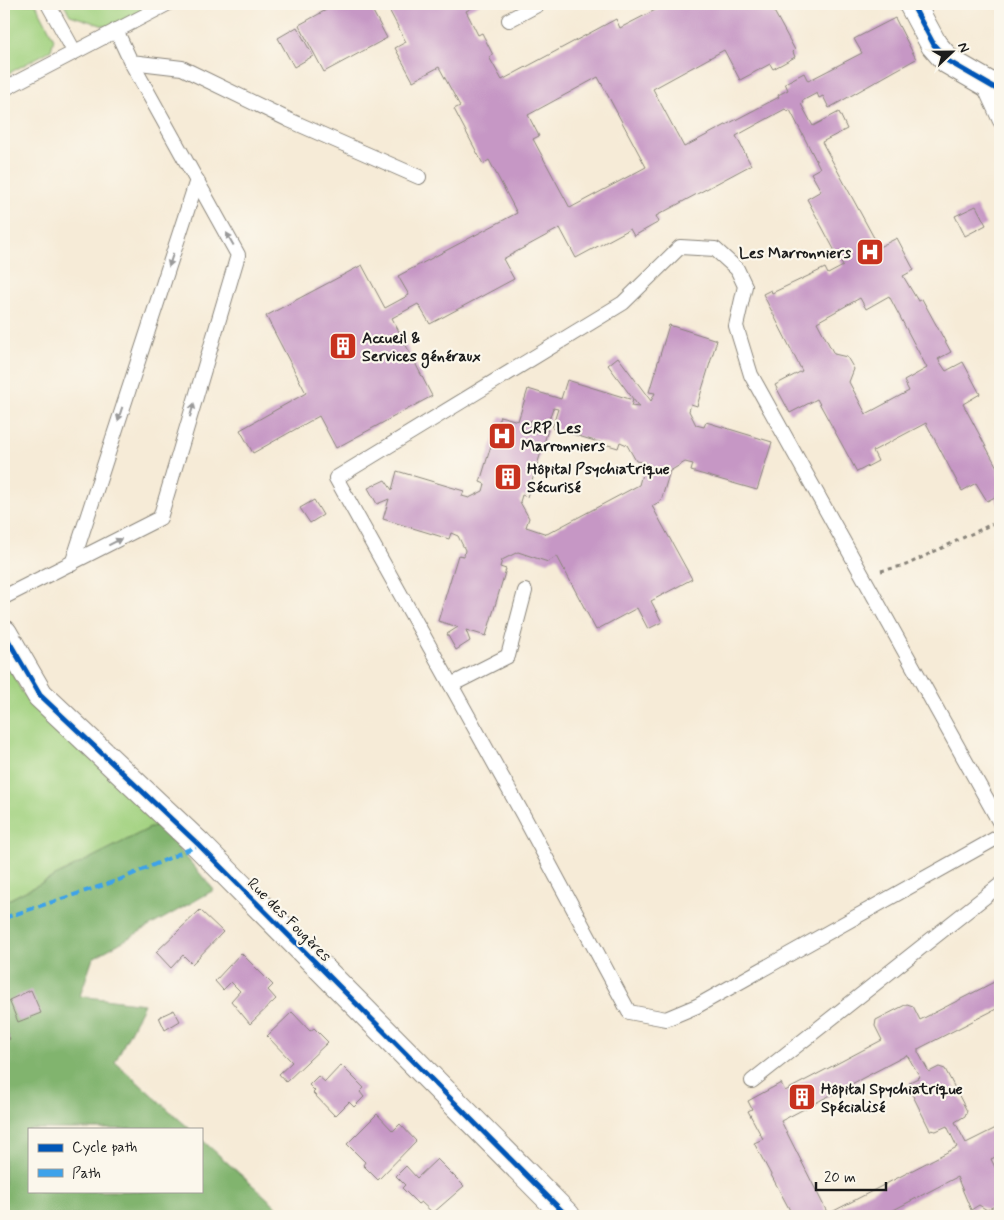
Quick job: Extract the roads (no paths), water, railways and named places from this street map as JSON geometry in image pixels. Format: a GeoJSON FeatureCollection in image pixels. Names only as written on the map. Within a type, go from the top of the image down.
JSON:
{"type":"FeatureCollection","features":[{"type":"Feature","properties":{"kind":"street"},"geometry":{"type":"LineString","coordinates":[[912,4],[934,45],[943,56],[991,86]]}},
{"type":"Feature","properties":{"kind":"street","name":"Rue des Fougères"},"geometry":{"type":"LineString","coordinates":[[4,633],[40,696],[199,845],[567,1216]]}},
{"type":"Feature","properties":{"kind":"lane"},"geometry":{"type":"LineString","coordinates":[[48,4],[74,51]]}},
{"type":"Feature","properties":{"kind":"lane"},"geometry":{"type":"LineString","coordinates":[[4,89],[167,4]]}},
{"type":"Feature","properties":{"kind":"lane"},"geometry":{"type":"LineString","coordinates":[[509,20],[539,4]]}},
{"type":"Feature","properties":{"kind":"lane"},"geometry":{"type":"LineString","coordinates":[[4,597],[160,518],[238,255],[131,62],[116,30]]}},
{"type":"Feature","properties":{"kind":"lane"},"geometry":{"type":"LineString","coordinates":[[131,62],[182,68],[289,120],[419,177]]}},
{"type":"Feature","properties":{"kind":"lane"},"geometry":{"type":"LineString","coordinates":[[991,86],[1000,120]]}},
{"type":"Feature","properties":{"kind":"lane"},"geometry":{"type":"LineString","coordinates":[[72,564],[196,180]]}},
{"type":"Feature","properties":{"kind":"lane"},"geometry":{"type":"LineString","coordinates":[[998,812],[751,375],[736,326],[745,286],[737,269],[715,249],[680,247],[623,303],[336,478],[629,1012],[666,1019],[697,1006],[1000,836]]}},
{"type":"Feature","properties":{"kind":"lane"},"geometry":{"type":"LineString","coordinates":[[451,685],[508,656],[525,591]]}},
{"type":"Feature","properties":{"kind":"lane"},"geometry":{"type":"LineString","coordinates":[[752,1081],[1000,885]]}},
{"type":"Feature","properties":{"kind":"place","name":"Les Marronniers"},"geometry":{"type":"Point","coordinates":[870,252]}},
{"type":"Feature","properties":{"kind":"place","name":"Accueil & Services généraux"},"geometry":{"type":"Point","coordinates":[343,346]}},
{"type":"Feature","properties":{"kind":"place","name":"CRP Les Marronniers"},"geometry":{"type":"Point","coordinates":[502,436]}},
{"type":"Feature","properties":{"kind":"place","name":"Hôpital Psychiatrique Sécurisé"},"geometry":{"type":"Point","coordinates":[508,477]}},
{"type":"Feature","properties":{"kind":"place","name":"Hôpital Spychiatrique Spécialisé"},"geometry":{"type":"Point","coordinates":[802,1097]}}]}
